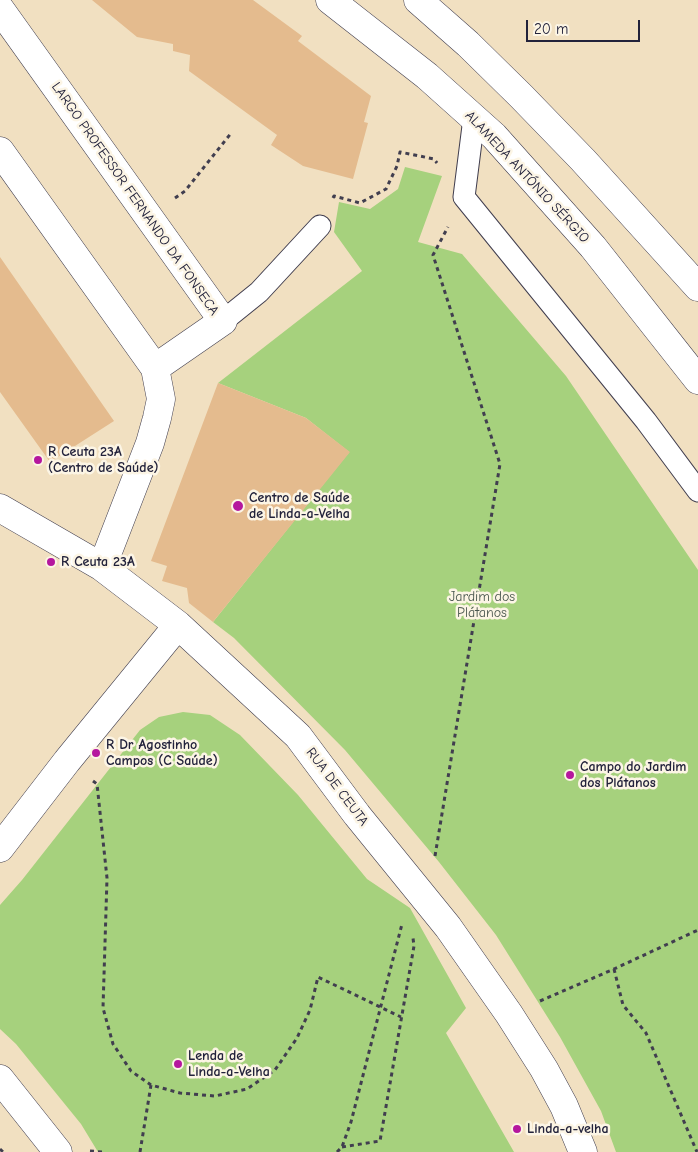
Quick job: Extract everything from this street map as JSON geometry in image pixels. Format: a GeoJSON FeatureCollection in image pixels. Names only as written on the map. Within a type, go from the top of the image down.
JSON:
{"type":"FeatureCollection","features":[{"type":"Feature","properties":{"kind":"street","name":"ALAMEDA ANTÓNIO SÉRGIO"},"geometry":{"type":"LineString","coordinates":[[330,0],[396,50],[494,136],[592,247],[698,380]]}},
{"type":"Feature","properties":{"kind":"street"},"geometry":{"type":"LineString","coordinates":[[418,0],[468,44],[521,96],[583,160],[698,287]]}},
{"type":"Feature","properties":{"kind":"street","name":"LARGO PROFESSOR FERNANDO DA FONSECA"},"geometry":{"type":"LineString","coordinates":[[0,9],[222,321],[155,368]]}},
{"type":"Feature","properties":{"kind":"street"},"geometry":{"type":"LineString","coordinates":[[0,150],[155,368],[161,399],[157,418],[150,443],[102,567]]}},
{"type":"Feature","properties":{"kind":"street","name":"RUA DE CEUTA"},"geometry":{"type":"LineString","coordinates":[[0,508],[102,567],[178,624],[298,736],[357,815],[448,927],[509,1014],[544,1069],[564,1106],[583,1152]]}},
{"type":"Feature","properties":{"kind":"street"},"geometry":{"type":"LineString","coordinates":[[0,848],[67,761],[178,624]]}},
{"type":"Feature","properties":{"kind":"street"},"geometry":{"type":"LineString","coordinates":[[0,1079],[58,1152]]}},
{"type":"Feature","properties":{"kind":"lane"},"geometry":{"type":"LineString","coordinates":[[474,118],[464,196],[646,421],[698,491]]}},
{"type":"Feature","properties":{"kind":"lane"},"geometry":{"type":"LineString","coordinates":[[222,321],[260,292],[320,226]]}},
{"type":"Feature","properties":{"kind":"path"},"geometry":{"type":"LineString","coordinates":[[148,217],[185,191],[232,132]]}},
{"type":"Feature","properties":{"kind":"path"},"geometry":{"type":"LineString","coordinates":[[360,203],[386,189],[398,166],[400,152],[434,159],[464,196]]}},
{"type":"Feature","properties":{"kind":"path"},"geometry":{"type":"LineString","coordinates":[[433,255],[500,464],[434,857]]}},
{"type":"Feature","properties":{"kind":"path"},"geometry":{"type":"LineString","coordinates":[[67,761],[97,784],[107,878],[104,1008],[113,1044],[131,1071],[151,1085],[180,1093],[215,1096],[247,1089],[275,1070],[298,1038],[310,1010],[318,977],[401,1017]]}},
{"type":"Feature","properties":{"kind":"path"},"geometry":{"type":"LineString","coordinates":[[337,1152],[342,1147],[351,1122],[400,926],[404,920]]}},
{"type":"Feature","properties":{"kind":"path"},"geometry":{"type":"LineString","coordinates":[[509,1014],[614,969],[698,930]]}},
{"type":"Feature","properties":{"kind":"path"},"geometry":{"type":"LineString","coordinates":[[342,1147],[380,1141],[414,946],[413,936]]}},
{"type":"Feature","properties":{"kind":"path"},"geometry":{"type":"LineString","coordinates":[[614,969],[623,1005],[646,1033],[697,1152]]}},
{"type":"Feature","properties":{"kind":"path"},"geometry":{"type":"LineString","coordinates":[[140,1152],[151,1085]]}},
{"type":"Feature","properties":{"kind":"path"},"geometry":{"type":"LineString","coordinates":[[0,1149],[3,1152]]}},
{"type":"Feature","properties":{"kind":"path"},"geometry":{"type":"LineString","coordinates":[[89,1152],[91,1150],[102,1152]]}},
{"type":"Feature","properties":{"kind":"green space","name":"Jardim dos Plátanos"},"geometry":{"type":"Polygon","coordinates":[[[405,167],[442,176],[418,242],[462,254],[566,376],[698,570],[698,1152],[616,1152],[601,1111],[560,1037],[496,935],[439,862],[345,750],[234,638],[213,622],[349,452],[306,418],[218,383],[362,271],[334,232],[339,202],[370,209],[398,189],[405,167]]]}},
{"type":"Feature","properties":{"kind":"green space"},"geometry":{"type":"Polygon","coordinates":[[[183,712],[210,715],[240,735],[298,795],[367,879],[410,908],[466,1008],[446,1033],[514,1152],[98,1152],[81,1124],[16,1044],[0,1029],[0,905],[22,880],[140,730],[159,717],[183,712]]]}},
{"type":"Feature","properties":{"kind":"building"},"geometry":{"type":"Polygon","coordinates":[[[92,0],[253,0],[302,36],[298,41],[371,96],[364,122],[368,123],[353,179],[303,166],[271,145],[277,135],[189,71],[190,55],[173,51],[173,44],[137,37],[92,0]]]}},
{"type":"Feature","properties":{"kind":"building"},"geometry":{"type":"Polygon","coordinates":[[[0,257],[114,421],[50,462],[0,392],[0,257]]]}},
{"type":"Feature","properties":{"kind":"building","name":"Centro de Saúde de Linda-a-Velha"},"geometry":{"type":"Polygon","coordinates":[[[218,383],[306,418],[350,452],[213,622],[189,603],[187,588],[162,581],[167,566],[151,561],[218,383]]]}},
{"type":"Feature","properties":{"kind":"place","name":"R Ceuta 23A (Centro de Saúde)"},"geometry":{"type":"Point","coordinates":[38,460]}},
{"type":"Feature","properties":{"kind":"place","name":"Centro de Saúde de Linda-a-Velha"},"geometry":{"type":"Point","coordinates":[238,506]}},
{"type":"Feature","properties":{"kind":"place","name":"R Ceuta 23A"},"geometry":{"type":"Point","coordinates":[51,562]}},
{"type":"Feature","properties":{"kind":"place","name":"R Dr Agostinho Campos (C Saúde)"},"geometry":{"type":"Point","coordinates":[96,753]}},
{"type":"Feature","properties":{"kind":"place","name":"Campo do Jardim dos Plátanos"},"geometry":{"type":"Point","coordinates":[570,775]}},
{"type":"Feature","properties":{"kind":"place","name":"Lenda de Linda-a-Velha"},"geometry":{"type":"Point","coordinates":[178,1064]}},
{"type":"Feature","properties":{"kind":"place","name":"Linda-a-velha"},"geometry":{"type":"Point","coordinates":[517,1129]}}]}
